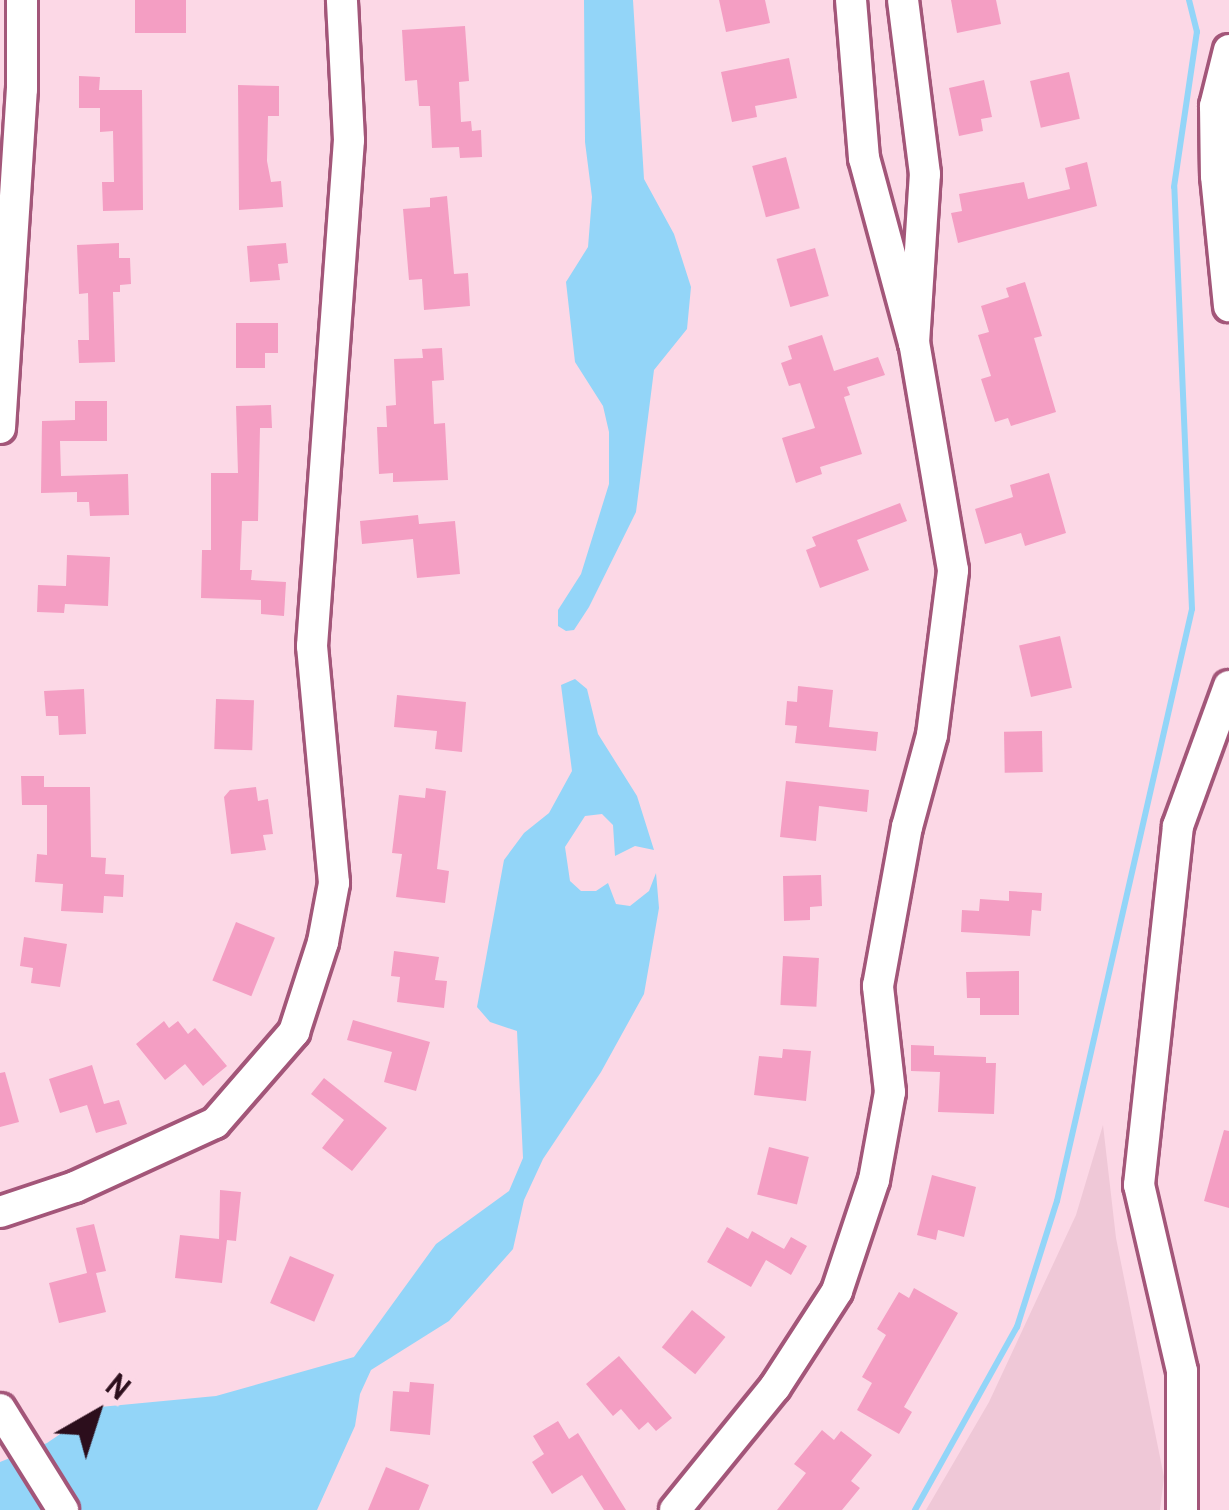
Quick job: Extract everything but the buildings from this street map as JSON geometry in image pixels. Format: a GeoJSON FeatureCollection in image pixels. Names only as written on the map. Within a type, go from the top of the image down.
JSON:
{"type":"FeatureCollection","features":[{"type":"Feature","properties":{"kind":"street"},"geometry":{"type":"LineString","coordinates":[[0,428],[22,89],[22,0]]}},
{"type":"Feature","properties":{"kind":"street"},"geometry":{"type":"LineString","coordinates":[[0,1212],[75,1187],[215,1123],[295,1032],[323,942],[334,883],[312,646],[349,140],[342,0]]}},
{"type":"Feature","properties":{"kind":"street"},"geometry":{"type":"LineString","coordinates":[[675,1510],[775,1387],[837,1291],[874,1180],[890,1092],[878,986],[907,826],[932,735],[953,570],[914,343],[864,158],[851,0]]}},
{"type":"Feature","properties":{"kind":"street"},"geometry":{"type":"LineString","coordinates":[[903,0],[925,174],[914,343]]}},
{"type":"Feature","properties":{"kind":"street"},"geometry":{"type":"LineString","coordinates":[[1229,50],[1215,106],[1229,306]]}},
{"type":"Feature","properties":{"kind":"street"},"geometry":{"type":"LineString","coordinates":[[1182,1510],[1182,1371],[1160,1297],[1139,1185],[1178,826],[1229,686]]}},
{"type":"Feature","properties":{"kind":"street"},"geometry":{"type":"LineString","coordinates":[[6,1421],[63,1510]]}},
{"type":"Feature","properties":{"kind":"shaded area"},"geometry":{"type":"Polygon","coordinates":[[[1103,1125],[1116,1238],[1164,1477],[1160,1510],[926,1510],[989,1402],[1076,1215],[1103,1125]]]}},
{"type":"Feature","properties":{"kind":"water"},"geometry":{"type":"Polygon","coordinates":[[[584,0],[633,0],[644,179],[674,234],[691,287],[687,329],[654,370],[636,512],[589,607],[574,630],[566,631],[558,626],[558,610],[581,574],[609,484],[609,432],[603,406],[575,362],[566,282],[588,247],[592,197],[585,142],[584,0]]]}},
{"type":"Feature","properties":{"kind":"water"},"geometry":{"type":"Polygon","coordinates":[[[575,679],[587,689],[598,734],[637,796],[654,850],[635,846],[615,856],[613,825],[602,814],[585,816],[565,847],[570,881],[581,891],[596,891],[608,883],[616,904],[630,906],[649,891],[656,873],[659,908],[644,994],[601,1072],[543,1159],[524,1200],[513,1249],[449,1321],[371,1370],[360,1394],[355,1426],[317,1510],[0,1510],[0,1462],[47,1443],[100,1407],[216,1396],[354,1357],[436,1244],[509,1191],[523,1158],[517,1031],[490,1022],[477,1007],[504,860],[524,833],[549,813],[572,771],[561,685],[575,679]]]}},
{"type":"Feature","properties":{"kind":"waterway"},"geometry":{"type":"LineString","coordinates":[[915,1510],[1017,1327],[1057,1201],[1192,609],[1174,187],[1197,32],[1189,0]]}}]}
